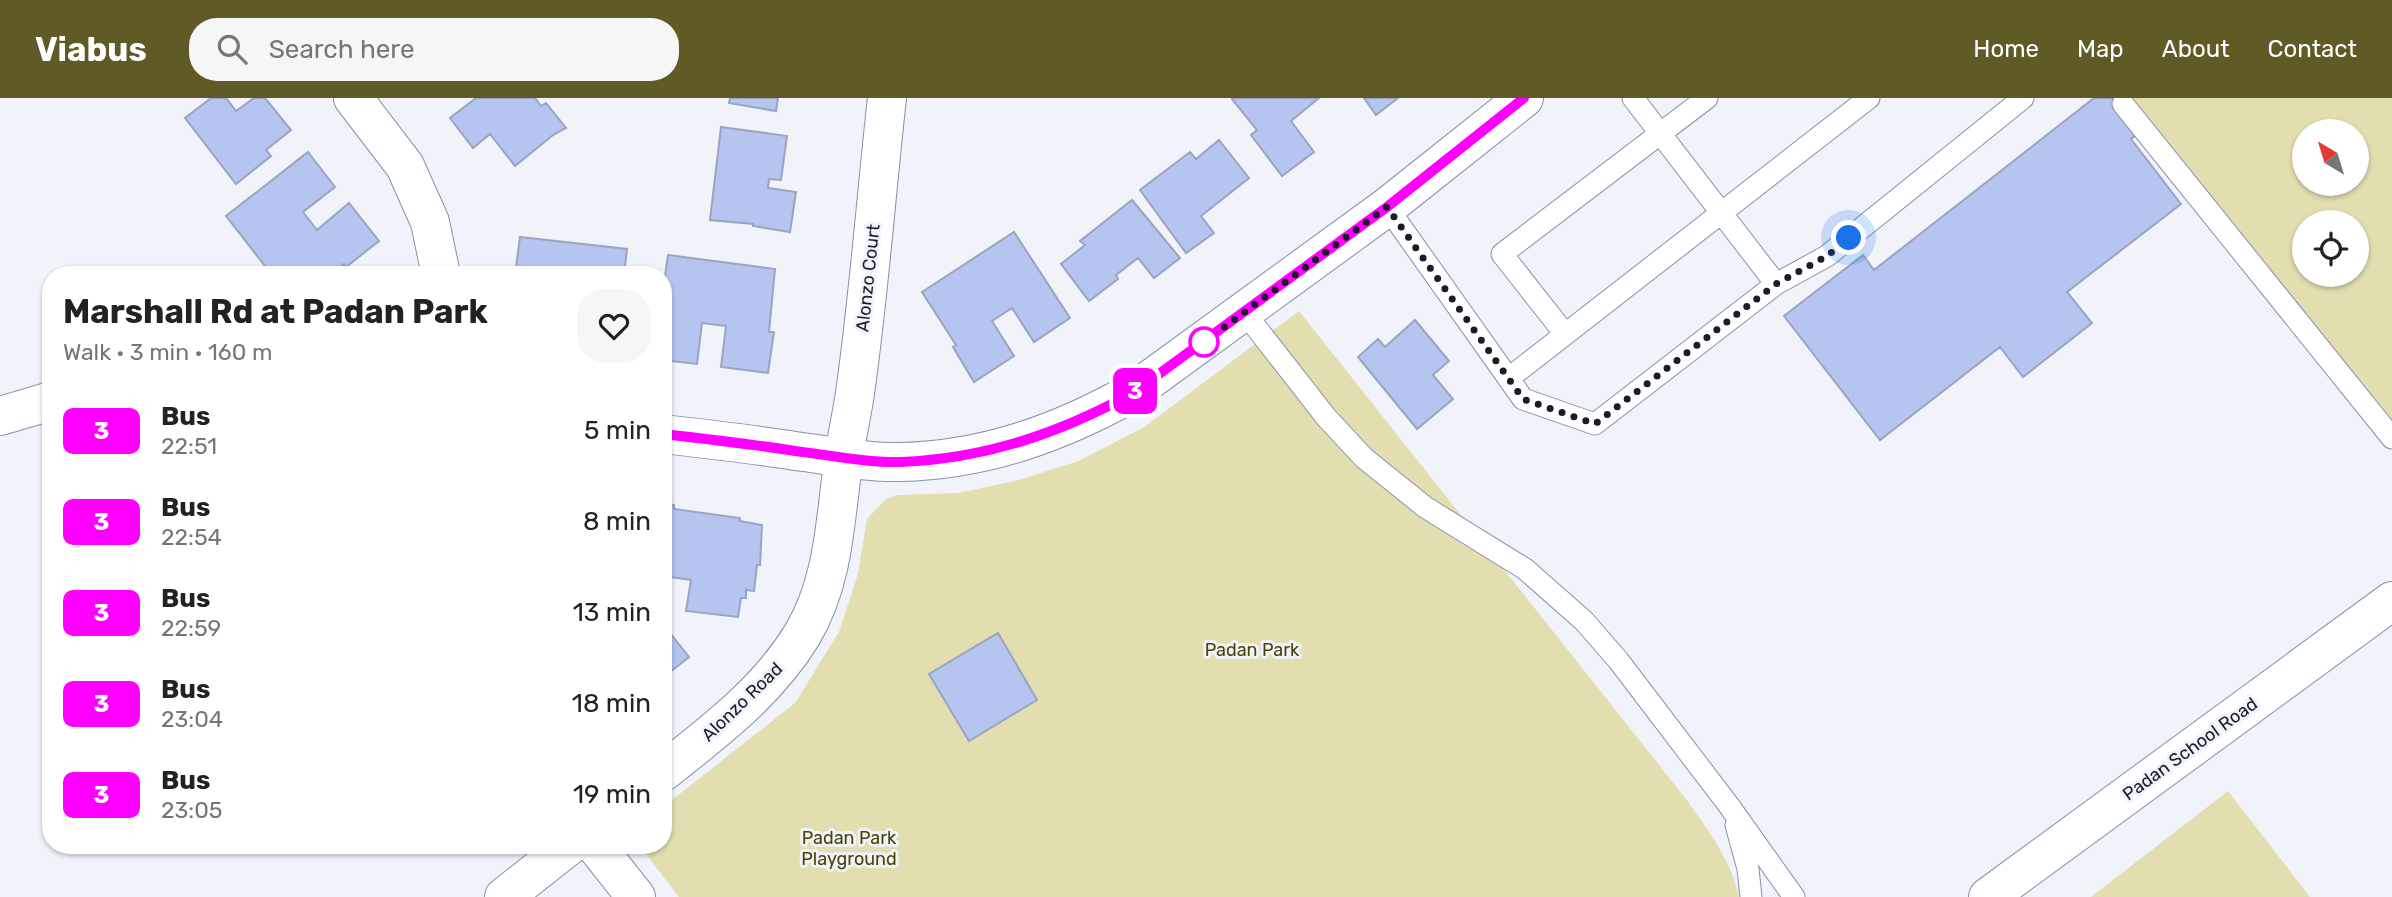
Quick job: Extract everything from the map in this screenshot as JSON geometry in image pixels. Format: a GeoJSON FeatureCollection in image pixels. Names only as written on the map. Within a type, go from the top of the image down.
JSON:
{"type":"FeatureCollection","features":[{"type":"Feature","properties":{"kind":"street"},"geometry":{"type":"LineString","coordinates":[[353,98],[405,166],[430,222],[439,266]]}},
{"type":"Feature","properties":{"kind":"street","name":"Alonzo Court"},"geometry":{"type":"LineString","coordinates":[[844,457],[855,394],[887,98]]}},
{"type":"Feature","properties":{"kind":"street"},"geometry":{"type":"LineString","coordinates":[[672,435],[898,462],[952,458],[1014,445],[1054,432],[1133,393],[1387,207],[1524,98]]}},
{"type":"Feature","properties":{"kind":"street"},"geometry":{"type":"LineString","coordinates":[[0,416],[42,404]]}},
{"type":"Feature","properties":{"kind":"street","name":"Alonzo Road"},"geometry":{"type":"LineString","coordinates":[[672,764],[749,700],[784,662],[803,633],[826,579],[838,518],[844,457]]}},
{"type":"Feature","properties":{"kind":"street","name":"Padan School Road"},"geometry":{"type":"LineString","coordinates":[[1988,897],[2392,601]]}},
{"type":"Feature","properties":{"kind":"street"},"geometry":{"type":"LineString","coordinates":[[505,897],[559,854]]}},
{"type":"Feature","properties":{"kind":"street"},"geometry":{"type":"LineString","coordinates":[[602,854],[636,897]]}},
{"type":"Feature","properties":{"kind":"lane"},"geometry":{"type":"LineString","coordinates":[[1633,98],[1776,284]]}},
{"type":"Feature","properties":{"kind":"lane"},"geometry":{"type":"LineString","coordinates":[[1565,334],[1502,254],[1707,98]]}},
{"type":"Feature","properties":{"kind":"lane"},"geometry":{"type":"LineString","coordinates":[[1509,378],[1869,98]]}},
{"type":"Feature","properties":{"kind":"lane"},"geometry":{"type":"LineString","coordinates":[[1387,207],[1523,399],[1595,424],[1776,284],[1827,256],[2024,98]]}},
{"type":"Feature","properties":{"kind":"lane"},"geometry":{"type":"LineString","coordinates":[[2123,104],[2392,438]]}},
{"type":"Feature","properties":{"kind":"lane"},"geometry":{"type":"LineString","coordinates":[[1244,312],[1326,417],[1364,458],[1425,507],[1525,569],[1584,621],[1618,660],[1730,807],[1794,897]]}},
{"type":"Feature","properties":{"kind":"lane"},"geometry":{"type":"LineString","coordinates":[[1730,807],[1748,869],[1751,897]]}},
{"type":"Feature","properties":{"kind":"green space"},"geometry":{"type":"Polygon","coordinates":[[[2131,98],[2392,98],[2392,423],[2131,98]]]}},
{"type":"Feature","properties":{"kind":"green space","name":"Padan Park"},"geometry":{"type":"Polygon","coordinates":[[[1299,311],[1686,799],[1725,858],[1739,897],[679,897],[646,854],[672,854],[672,800],[795,703],[839,632],[858,574],[867,519],[886,499],[898,495],[958,493],[1015,481],[1076,462],[1143,428],[1299,311]]]}},
{"type":"Feature","properties":{"kind":"green space"},"geometry":{"type":"Polygon","coordinates":[[[2228,791],[2310,897],[2091,897],[2228,791]]]}},
{"type":"Feature","properties":{"kind":"building"},"geometry":{"type":"Polygon","coordinates":[[[211,98],[226,98],[236,111],[254,98],[265,98],[291,130],[266,150],[271,156],[236,184],[185,118],[211,98]]]}},
{"type":"Feature","properties":{"kind":"building"},"geometry":{"type":"Polygon","coordinates":[[[476,98],[535,98],[541,106],[546,103],[566,128],[553,135],[515,166],[490,134],[473,148],[450,118],[476,98]]]}},
{"type":"Feature","properties":{"kind":"building"},"geometry":{"type":"Polygon","coordinates":[[[730,98],[778,98],[776,111],[729,103],[730,98]]]}},
{"type":"Feature","properties":{"kind":"building"},"geometry":{"type":"Polygon","coordinates":[[[1319,98],[1291,121],[1314,152],[1282,176],[1251,135],[1257,130],[1232,99],[1319,98]]]}},
{"type":"Feature","properties":{"kind":"building"},"geometry":{"type":"Polygon","coordinates":[[[1364,98],[1398,98],[1376,115],[1364,98]]]}},
{"type":"Feature","properties":{"kind":"building"},"geometry":{"type":"Polygon","coordinates":[[[2094,98],[2113,98],[2140,132],[2131,139],[2181,204],[2067,292],[2092,323],[2023,377],[2000,347],[1880,440],[1784,316],[1863,255],[1874,270],[2094,98]]]}},
{"type":"Feature","properties":{"kind":"building"},"geometry":{"type":"Polygon","coordinates":[[[721,127],[787,136],[781,180],[769,179],[768,188],[796,192],[790,232],[753,224],[710,220],[721,127]]]}},
{"type":"Feature","properties":{"kind":"building"},"geometry":{"type":"Polygon","coordinates":[[[1219,140],[1249,178],[1201,216],[1214,233],[1186,253],[1140,190],[1190,152],[1196,159],[1219,140]]]}},
{"type":"Feature","properties":{"kind":"building"},"geometry":{"type":"Polygon","coordinates":[[[308,152],[335,187],[303,212],[317,230],[349,203],[379,241],[347,266],[265,266],[226,216],[308,152]]]}},
{"type":"Feature","properties":{"kind":"building"},"geometry":{"type":"Polygon","coordinates":[[[1132,200],[1180,258],[1154,278],[1138,258],[1116,275],[1118,279],[1089,301],[1061,264],[1085,245],[1080,241],[1132,200]]]}},
{"type":"Feature","properties":{"kind":"building"},"geometry":{"type":"Polygon","coordinates":[[[1014,232],[1070,318],[1034,342],[1012,308],[992,321],[1014,356],[974,382],[953,347],[956,345],[922,292],[1014,232]]]}},
{"type":"Feature","properties":{"kind":"building"},"geometry":{"type":"Polygon","coordinates":[[[520,237],[627,249],[625,266],[516,266],[520,237]]]}},
{"type":"Feature","properties":{"kind":"building"},"geometry":{"type":"Polygon","coordinates":[[[668,255],[775,269],[769,332],[774,332],[768,373],[721,367],[726,326],[702,323],[697,364],[672,361],[672,266],[666,266],[668,255]]]}},
{"type":"Feature","properties":{"kind":"building"},"geometry":{"type":"Polygon","coordinates":[[[1415,320],[1449,361],[1433,375],[1453,399],[1417,429],[1358,357],[1378,339],[1385,347],[1415,320]]]}},
{"type":"Feature","properties":{"kind":"building"},"geometry":{"type":"Polygon","coordinates":[[[672,505],[674,509],[740,518],[740,521],[762,525],[760,565],[757,565],[754,591],[746,590],[746,598],[741,598],[738,617],[686,611],[691,580],[672,577],[672,505]]]}},
{"type":"Feature","properties":{"kind":"building"},"geometry":{"type":"Polygon","coordinates":[[[998,633],[1037,700],[969,741],[929,674],[998,633]]]}},
{"type":"Feature","properties":{"kind":"building"},"geometry":{"type":"Polygon","coordinates":[[[672,635],[689,657],[672,670],[672,635]]]}},
{"type":"Feature","properties":{"kind":"bus line","name":"3"},"geometry":{"type":"LineString","coordinates":[[672,435],[898,462],[952,458],[1014,445],[1054,432],[1133,393],[1387,207],[1524,98]]}},
{"type":"Feature","properties":{"kind":"route"},"geometry":{"type":"LineString","coordinates":[[1204,342],[1387,207],[1523,399],[1595,424],[1776,284],[1827,256],[1849,238]]}},
{"type":"Feature","properties":{"kind":"park label","name":"Padan Park Playground"},"geometry":{"type":"Point","coordinates":[849,848]}}]}
